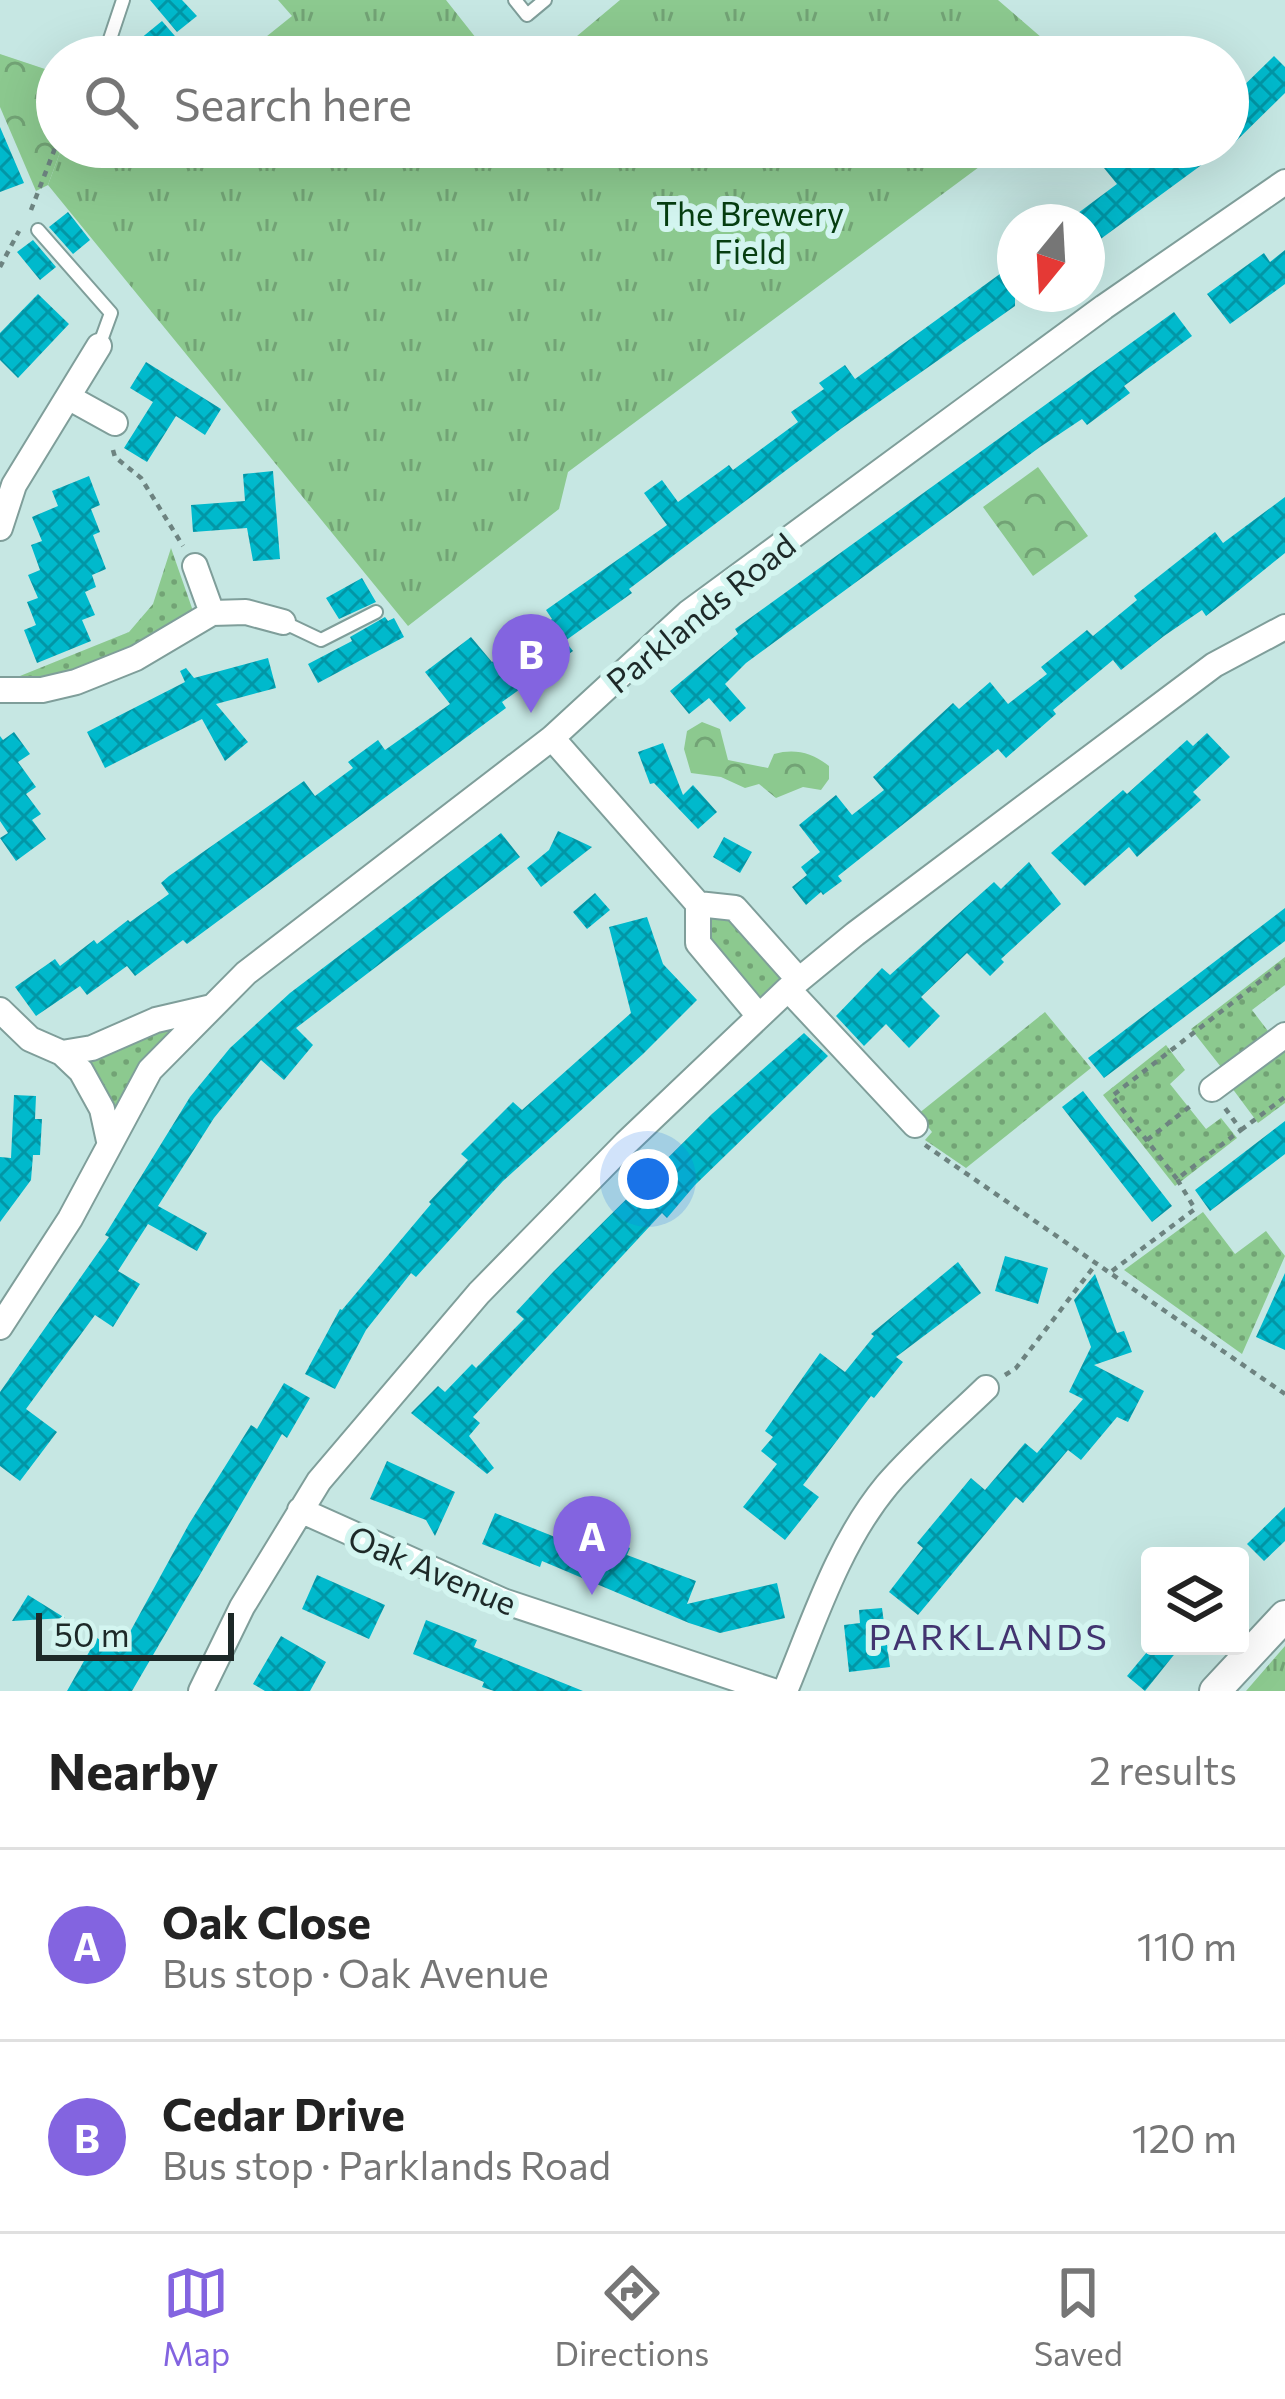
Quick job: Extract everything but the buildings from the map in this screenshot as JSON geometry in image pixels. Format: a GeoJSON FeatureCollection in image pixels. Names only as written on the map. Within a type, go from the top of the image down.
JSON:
{"type":"FeatureCollection","features":[{"type":"Feature","properties":{"kind":"street","name":"Parklands Road"},"geometry":{"type":"LineString","coordinates":[[0,1328],[70,1219],[150,1070],[246,973],[552,738],[688,614],[1084,321],[1285,182]]}},
{"type":"Feature","properties":{"kind":"street"},"geometry":{"type":"LineString","coordinates":[[0,528],[14,485],[99,346]]}},
{"type":"Feature","properties":{"kind":"street"},"geometry":{"type":"LineString","coordinates":[[68,397],[115,423]]}},
{"type":"Feature","properties":{"kind":"street"},"geometry":{"type":"LineString","coordinates":[[195,566],[212,614]]}},
{"type":"Feature","properties":{"kind":"street"},"geometry":{"type":"LineString","coordinates":[[0,690],[42,690],[76,682],[136,658],[212,614],[246,612],[283,622]]}},
{"type":"Feature","properties":{"kind":"street"},"geometry":{"type":"LineString","coordinates":[[201,1691],[242,1607],[300,1510],[359,1430],[479,1293],[626,1143],[794,984],[1214,665],[1285,627]]}},
{"type":"Feature","properties":{"kind":"street"},"geometry":{"type":"LineString","coordinates":[[552,738],[698,904],[698,943],[760,1016]]}},
{"type":"Feature","properties":{"kind":"street"},"geometry":{"type":"LineString","coordinates":[[698,904],[735,908],[915,1125]]}},
{"type":"Feature","properties":{"kind":"street"},"geometry":{"type":"LineString","coordinates":[[62,1053],[92,1048],[156,1020],[212,1007]]}},
{"type":"Feature","properties":{"kind":"street"},"geometry":{"type":"LineString","coordinates":[[0,1010],[30,1040],[62,1053],[81,1071],[102,1109],[109,1141]]}},
{"type":"Feature","properties":{"kind":"street"},"geometry":{"type":"LineString","coordinates":[[1212,1089],[1285,1035]]}},
{"type":"Feature","properties":{"kind":"street"},"geometry":{"type":"LineString","coordinates":[[785,1691],[841,1556],[860,1524],[916,1454],[986,1388]]}},
{"type":"Feature","properties":{"kind":"street","name":"Oak Avenue"},"geometry":{"type":"LineString","coordinates":[[300,1510],[503,1601],[773,1691]]}},
{"type":"Feature","properties":{"kind":"street"},"geometry":{"type":"LineString","coordinates":[[1215,1691],[1285,1616]]}},
{"type":"Feature","properties":{"kind":"lane"},"geometry":{"type":"LineString","coordinates":[[111,36],[123,0]]}},
{"type":"Feature","properties":{"kind":"lane"},"geometry":{"type":"LineString","coordinates":[[515,0],[527,15],[545,0]]}},
{"type":"Feature","properties":{"kind":"lane"},"geometry":{"type":"LineString","coordinates":[[38,230],[111,314],[99,346]]}},
{"type":"Feature","properties":{"kind":"lane"},"geometry":{"type":"LineString","coordinates":[[283,622],[321,640],[376,612]]}},
{"type":"Feature","properties":{"kind":"path"},"geometry":{"type":"LineString","coordinates":[[31,210],[47,168]]}},
{"type":"Feature","properties":{"kind":"path"},"geometry":{"type":"LineString","coordinates":[[0,267],[21,229]]}},
{"type":"Feature","properties":{"kind":"path"},"geometry":{"type":"LineString","coordinates":[[115,423],[108,438],[115,457],[141,478],[195,566]]}},
{"type":"Feature","properties":{"kind":"path"},"geometry":{"type":"LineString","coordinates":[[1112,1271],[1195,1209],[1112,1096],[1285,962]]}},
{"type":"Feature","properties":{"kind":"path"},"geometry":{"type":"LineString","coordinates":[[1147,1140],[1212,1089],[1241,1130]]}},
{"type":"Feature","properties":{"kind":"path"},"geometry":{"type":"LineString","coordinates":[[1177,1179],[1285,1097]]}},
{"type":"Feature","properties":{"kind":"path"},"geometry":{"type":"LineString","coordinates":[[915,1125],[922,1142],[1285,1394]]}},
{"type":"Feature","properties":{"kind":"path"},"geometry":{"type":"LineString","coordinates":[[986,1388],[1016,1368],[1096,1264]]}},
{"type":"Feature","properties":{"kind":"green space"},"geometry":{"type":"Polygon","coordinates":[[[278,0],[446,0],[474,36],[267,36],[292,16],[278,0]]]}},
{"type":"Feature","properties":{"kind":"green space"},"geometry":{"type":"Polygon","coordinates":[[[620,0],[998,0],[1040,36],[577,36],[620,0]]]}},
{"type":"Feature","properties":{"kind":"green space"},"geometry":{"type":"Polygon","coordinates":[[[0,54],[36,66],[36,168],[54,168],[48,185],[36,191],[0,107],[0,54]]]}},
{"type":"Feature","properties":{"kind":"green space","name":"The Brewery Field"},"geometry":{"type":"Polygon","coordinates":[[[54,168],[978,168],[568,472],[559,509],[408,626],[48,185],[54,168]]]}},
{"type":"Feature","properties":{"kind":"green space"},"geometry":{"type":"Polygon","coordinates":[[[1038,467],[1088,536],[1033,576],[983,507],[1038,467]]]}},
{"type":"Feature","properties":{"kind":"green space"},"geometry":{"type":"Polygon","coordinates":[[[171,548],[193,611],[131,650],[85,670],[38,680],[15,678],[129,632],[153,604],[171,548]]]}},
{"type":"Feature","properties":{"kind":"green space"},"geometry":{"type":"Polygon","coordinates":[[[702,722],[720,729],[728,760],[768,768],[774,754],[803,753],[829,766],[829,779],[821,790],[803,787],[776,798],[759,784],[745,788],[721,777],[691,773],[684,749],[687,731],[702,722]]]}},
{"type":"Feature","properties":{"kind":"green space"},"geometry":{"type":"Polygon","coordinates":[[[704,914],[732,916],[783,975],[757,1000],[705,940],[704,914]]]}},
{"type":"Feature","properties":{"kind":"green space"},"geometry":{"type":"Polygon","coordinates":[[[1285,957],[1285,985],[1252,1010],[1268,1031],[1221,1067],[1191,1029],[1285,957]]]}},
{"type":"Feature","properties":{"kind":"green space"},"geometry":{"type":"Polygon","coordinates":[[[1045,1012],[1091,1068],[966,1168],[925,1140],[932,1132],[918,1114],[1045,1012]]]}},
{"type":"Feature","properties":{"kind":"green space"},"geometry":{"type":"Polygon","coordinates":[[[176,1028],[141,1064],[114,1109],[83,1057],[150,1031],[176,1028]]]}},
{"type":"Feature","properties":{"kind":"green space"},"geometry":{"type":"Polygon","coordinates":[[[1285,1042],[1285,1103],[1258,1123],[1229,1084],[1285,1042]]]}},
{"type":"Feature","properties":{"kind":"green space"},"geometry":{"type":"Polygon","coordinates":[[[1166,1045],[1185,1070],[1170,1084],[1206,1129],[1221,1118],[1237,1138],[1175,1186],[1103,1095],[1166,1045]]]}},
{"type":"Feature","properties":{"kind":"green space"},"geometry":{"type":"Polygon","coordinates":[[[1203,1212],[1235,1254],[1266,1231],[1285,1256],[1242,1354],[1124,1270],[1203,1212]]]}},
{"type":"Feature","properties":{"kind":"green space"},"geometry":{"type":"Polygon","coordinates":[[[1285,1646],[1285,1691],[1246,1691],[1285,1646]]]}},
{"type":"Feature","properties":{"kind":"place","name":"Cedar Drive"},"geometry":{"type":"Point","coordinates":[531,713]}},
{"type":"Feature","properties":{"kind":"place","name":"Oak Close"},"geometry":{"type":"Point","coordinates":[592,1595]}},
{"type":"Feature","properties":{"kind":"district","name":"PARKLANDS"},"geometry":{"type":"Point","coordinates":[989,1635]}}]}
